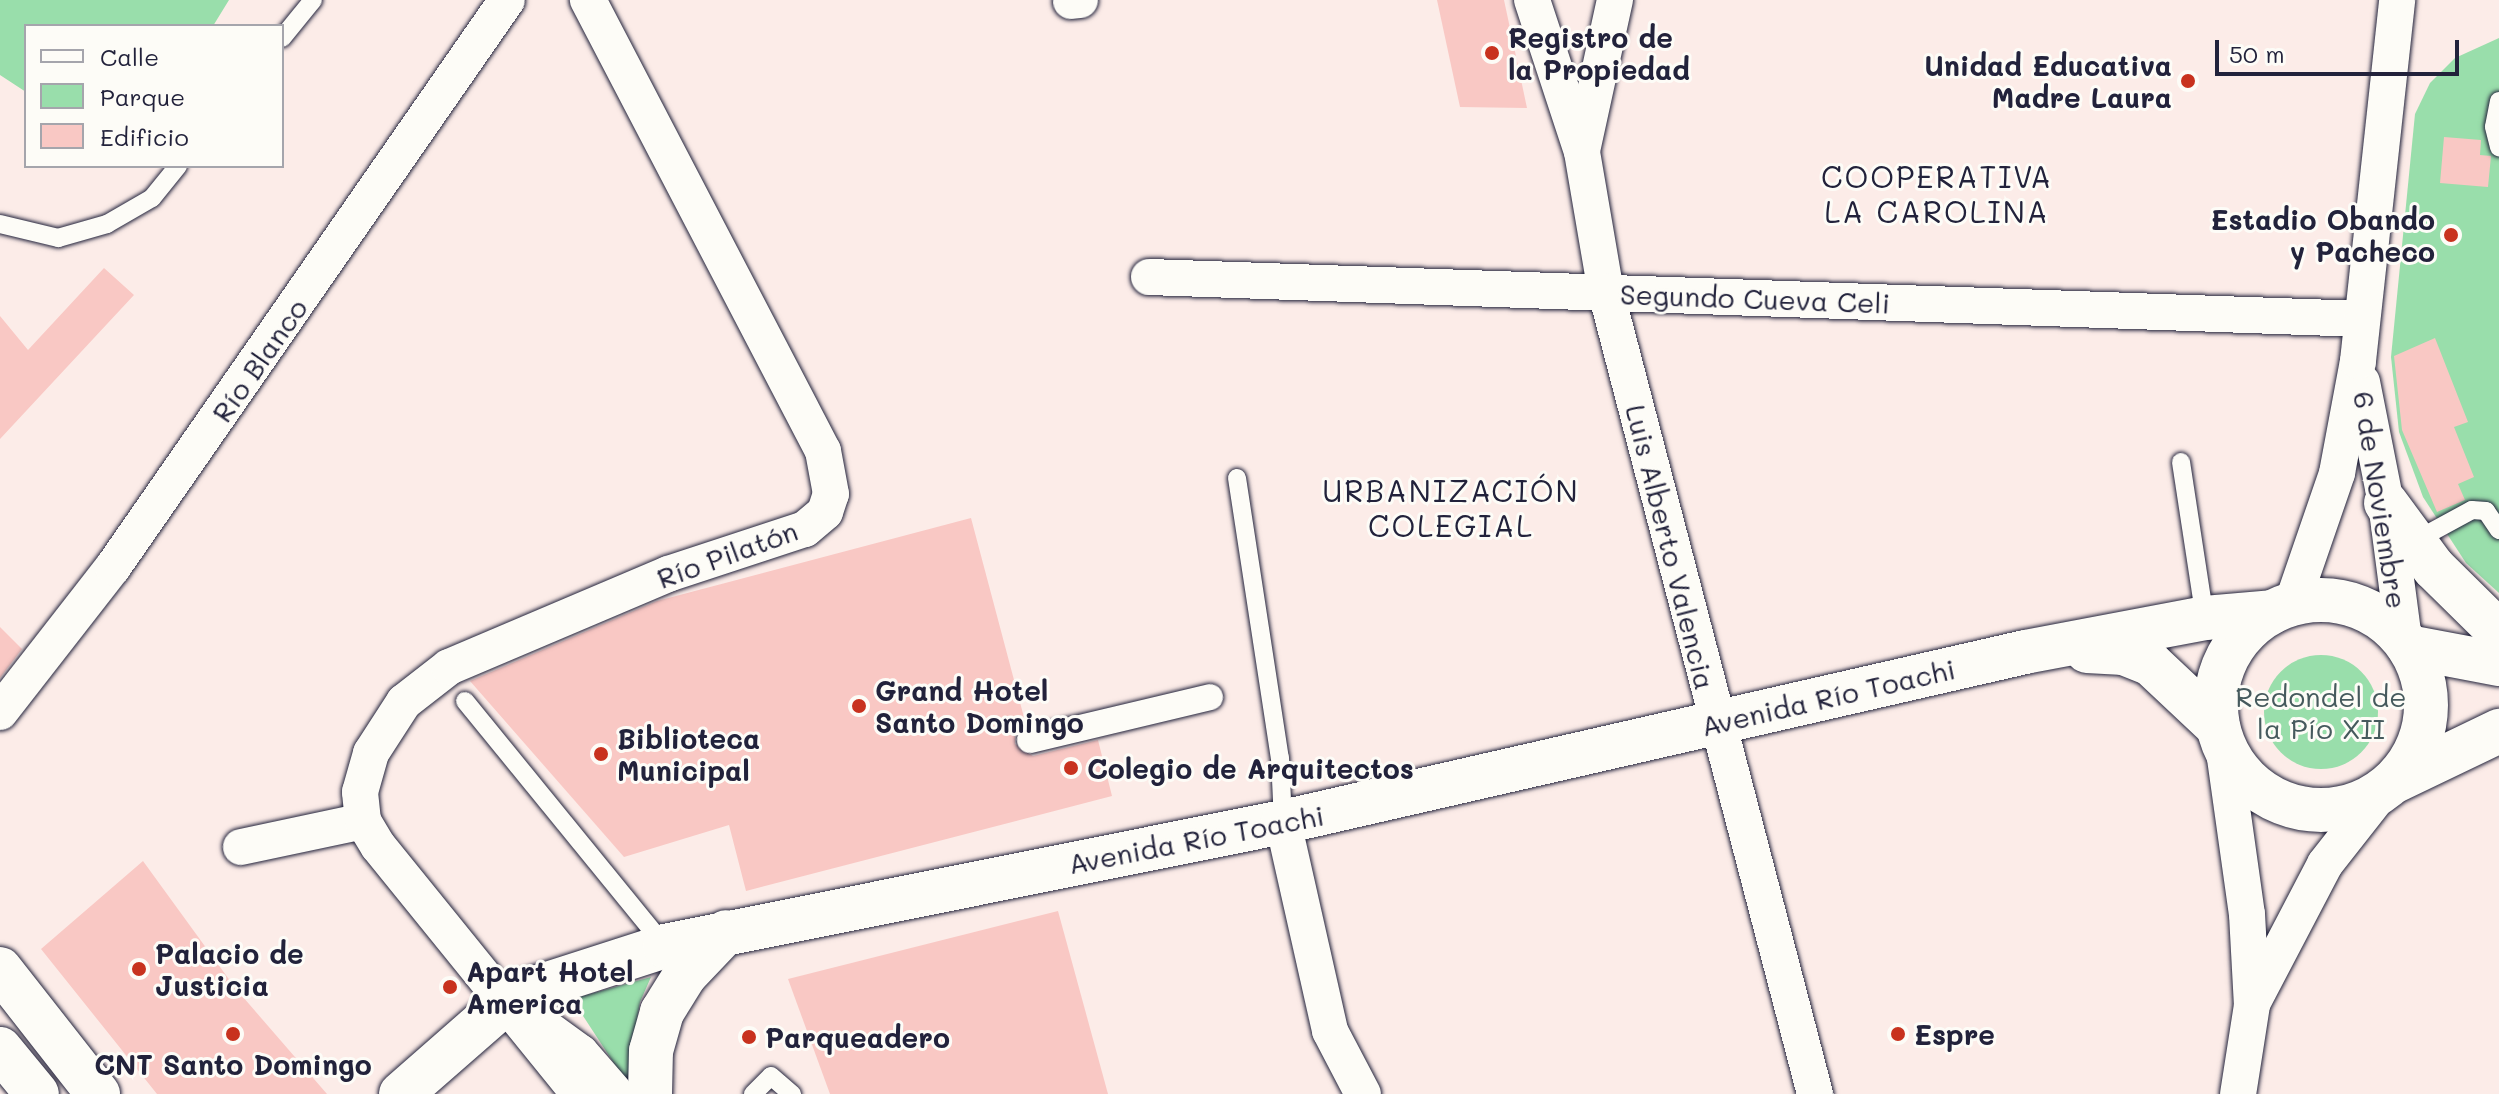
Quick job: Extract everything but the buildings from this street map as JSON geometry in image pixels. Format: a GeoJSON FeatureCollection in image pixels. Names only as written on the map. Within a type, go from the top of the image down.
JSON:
{"type":"FeatureCollection","features":[{"type":"Feature","properties":{"kind":"main road"},"geometry":{"type":"LineString","coordinates":[[2386,503],[2413,542],[2461,599],[2499,632]]}},
{"type":"Feature","properties":{"kind":"main road"},"geometry":{"type":"LineString","coordinates":[[2388,786],[2414,756],[2424,723],[2425,688],[2406,644],[2380,618],[2352,604],[2323,600],[2282,608],[2230,652],[2218,688],[2221,736],[2258,790],[2292,807],[2350,807],[2499,731]]}},
{"type":"Feature","properties":{"kind":"main road","name":"Avenida Río Toachi"},"geometry":{"type":"LineString","coordinates":[[401,1094],[505,1003],[549,980],[665,946],[1283,822],[2025,652],[2205,618],[2282,608]]}},
{"type":"Feature","properties":{"kind":"main road"},"geometry":{"type":"LineString","coordinates":[[2406,644],[2499,664]]}},
{"type":"Feature","properties":{"kind":"main road","name":"Avenida Río Toachi"},"geometry":{"type":"LineString","coordinates":[[2025,652],[2124,653],[2151,664],[2221,736]]}},
{"type":"Feature","properties":{"kind":"main road"},"geometry":{"type":"LineString","coordinates":[[650,1094],[651,1051],[662,1012],[685,975],[726,932]]}},
{"type":"Feature","properties":{"kind":"main road"},"geometry":{"type":"LineString","coordinates":[[0,969],[98,1094]]}},
{"type":"Feature","properties":{"kind":"main road"},"geometry":{"type":"LineString","coordinates":[[505,1003],[578,1056],[611,1094]]}},
{"type":"Feature","properties":{"kind":"main road"},"geometry":{"type":"LineString","coordinates":[[0,1049],[37,1094]]}},
{"type":"Feature","properties":{"kind":"street","name":"Río Blanco"},"geometry":{"type":"LineString","coordinates":[[0,712],[113,567],[507,0]]}},
{"type":"Feature","properties":{"kind":"street","name":"Río Pilatón"},"geometry":{"type":"LineString","coordinates":[[363,821],[360,792],[371,753],[404,702],[449,667],[668,574],[805,529],[825,512],[831,494],[823,451],[588,0]]}},
{"type":"Feature","properties":{"kind":"street"},"geometry":{"type":"LineString","coordinates":[[1071,1],[1080,0]]}},
{"type":"Feature","properties":{"kind":"street","name":"Luis Alberto Valencia"},"geometry":{"type":"LineString","coordinates":[[1532,0],[1582,152],[1606,292],[1715,722],[1815,1094]]}},
{"type":"Feature","properties":{"kind":"street"},"geometry":{"type":"LineString","coordinates":[[1582,152],[1615,0]]}},
{"type":"Feature","properties":{"kind":"street","name":"6 de Noviembre"},"geometry":{"type":"LineString","coordinates":[[2282,608],[2337,473],[2358,361],[2397,0]]}},
{"type":"Feature","properties":{"kind":"street","name":"Segundo Cueva Celi"},"geometry":{"type":"LineString","coordinates":[[1149,277],[2361,319]]}},
{"type":"Feature","properties":{"kind":"street","name":"6 de Noviembre"},"geometry":{"type":"LineString","coordinates":[[2358,361],[2386,503],[2406,644]]}},
{"type":"Feature","properties":{"kind":"street"},"geometry":{"type":"LineString","coordinates":[[1030,740],[1210,697]]}},
{"type":"Feature","properties":{"kind":"street"},"geometry":{"type":"LineString","coordinates":[[2221,736],[2247,914],[2252,1005],[2238,1094]]}},
{"type":"Feature","properties":{"kind":"street"},"geometry":{"type":"LineString","coordinates":[[2252,1005],[2325,864],[2388,786]]}},
{"type":"Feature","properties":{"kind":"street"},"geometry":{"type":"LineString","coordinates":[[241,847],[363,821],[378,846],[579,1094]]}},
{"type":"Feature","properties":{"kind":"street"},"geometry":{"type":"LineString","coordinates":[[1283,822],[1330,1031],[1363,1094]]}},
{"type":"Feature","properties":{"kind":"lane"},"geometry":{"type":"LineString","coordinates":[[284,36],[313,0]]}},
{"type":"Feature","properties":{"kind":"lane"},"geometry":{"type":"LineString","coordinates":[[2499,101],[2494,127],[2499,147]]}},
{"type":"Feature","properties":{"kind":"lane"},"geometry":{"type":"LineString","coordinates":[[0,224],[58,238],[107,224],[152,198],[176,168]]}},
{"type":"Feature","properties":{"kind":"lane"},"geometry":{"type":"LineString","coordinates":[[2181,462],[2205,618]]}},
{"type":"Feature","properties":{"kind":"lane"},"geometry":{"type":"LineString","coordinates":[[1237,478],[1280,758],[1283,822]]}},
{"type":"Feature","properties":{"kind":"lane"},"geometry":{"type":"LineString","coordinates":[[2413,542],[2472,510],[2486,511],[2499,530]]}},
{"type":"Feature","properties":{"kind":"lane"},"geometry":{"type":"LineString","coordinates":[[465,701],[665,946]]}},
{"type":"Feature","properties":{"kind":"lane"},"geometry":{"type":"LineString","coordinates":[[753,1094],[771,1076],[792,1094]]}},
{"type":"Feature","properties":{"kind":"green space"},"geometry":{"type":"Polygon","coordinates":[[[0,0],[229,0],[214,24],[24,24],[24,91],[0,75],[0,0]]]}},
{"type":"Feature","properties":{"kind":"green space","name":"Estadio Obando y Pacheco"},"geometry":{"type":"Polygon","coordinates":[[[2499,38],[2499,593],[2466,563],[2423,497],[2399,432],[2391,357],[2415,114],[2430,83],[2455,58],[2499,38]]]}},
{"type":"Feature","properties":{"kind":"green space","name":"Redondel de la Pío XII"},"geometry":{"type":"Polygon","coordinates":[[[2321,655],[2353,664],[2369,680],[2378,712],[2369,744],[2353,760],[2321,769],[2289,760],[2273,744],[2264,712],[2273,680],[2289,664],[2321,655]]]}},
{"type":"Feature","properties":{"kind":"green space"},"geometry":{"type":"Polygon","coordinates":[[[651,977],[640,1002],[633,1044],[634,1094],[572,999],[651,977]]]}},
{"type":"Feature","properties":{"kind":"place","name":"Registro de la Propiedad"},"geometry":{"type":"Point","coordinates":[1492,53]}},
{"type":"Feature","properties":{"kind":"place","name":"Unidad Educativa Madre Laura"},"geometry":{"type":"Point","coordinates":[2188,81]}},
{"type":"Feature","properties":{"kind":"place","name":"Estadio Obando y Pacheco"},"geometry":{"type":"Point","coordinates":[2451,235]}},
{"type":"Feature","properties":{"kind":"place","name":"Grand Hotel Santo Domingo"},"geometry":{"type":"Point","coordinates":[859,706]}},
{"type":"Feature","properties":{"kind":"place","name":"Biblioteca Municipal"},"geometry":{"type":"Point","coordinates":[601,754]}},
{"type":"Feature","properties":{"kind":"place","name":"Colegio de Arquitectos"},"geometry":{"type":"Point","coordinates":[1071,768]}},
{"type":"Feature","properties":{"kind":"place","name":"Palacio de Justicia"},"geometry":{"type":"Point","coordinates":[139,969]}},
{"type":"Feature","properties":{"kind":"place","name":"Apart Hotel America"},"geometry":{"type":"Point","coordinates":[450,987]}},
{"type":"Feature","properties":{"kind":"place","name":"CNT Santo Domingo"},"geometry":{"type":"Point","coordinates":[233,1034]}},
{"type":"Feature","properties":{"kind":"place","name":"Espre"},"geometry":{"type":"Point","coordinates":[1898,1034]}},
{"type":"Feature","properties":{"kind":"place","name":"Parqueadero"},"geometry":{"type":"Point","coordinates":[749,1037]}},
{"type":"Feature","properties":{"kind":"district","name":"COOPERATIVA LA CAROLINA"},"geometry":{"type":"Point","coordinates":[1937,193]}},
{"type":"Feature","properties":{"kind":"district","name":"URBANIZACIÓN COLEGIAL"},"geometry":{"type":"Point","coordinates":[1451,507]}}]}
